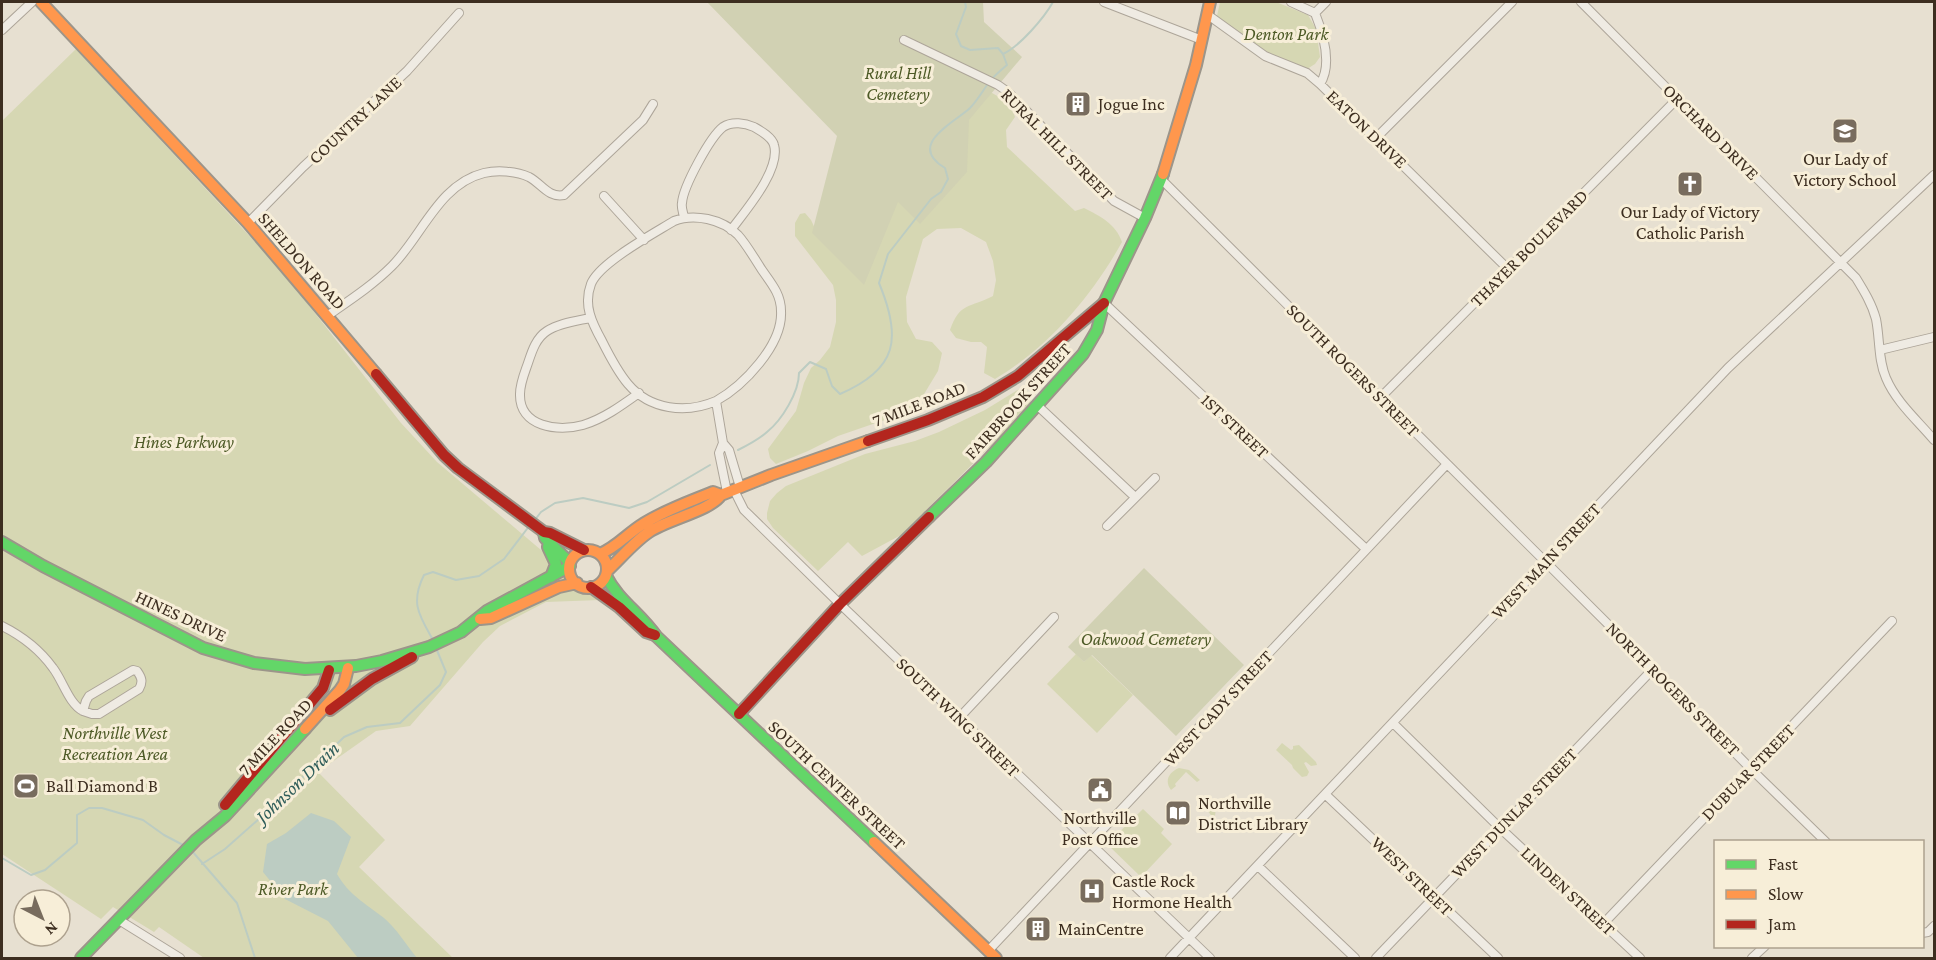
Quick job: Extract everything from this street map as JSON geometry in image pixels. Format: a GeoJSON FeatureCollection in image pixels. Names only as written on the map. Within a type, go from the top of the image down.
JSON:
{"type":"FeatureCollection","features":[{"type":"Feature","properties":{"kind":"street"},"geometry":{"type":"LineString","coordinates":[[2,30],[32,2]]}},
{"type":"Feature","properties":{"kind":"street","name":"SHELDON ROAD"},"geometry":{"type":"LineString","coordinates":[[41,2],[248,223],[425,435],[458,468],[540,531],[570,565]]}},
{"type":"Feature","properties":{"kind":"street"},"geometry":{"type":"LineString","coordinates":[[1104,2],[1202,40]]}},
{"type":"Feature","properties":{"kind":"street","name":"FAIRBROOK STREET"},"geometry":{"type":"LineString","coordinates":[[739,714],[840,604],[986,462],[1083,354],[1097,330],[1104,303],[1145,218],[1161,178],[1202,40],[1210,2]]}},
{"type":"Feature","properties":{"kind":"street"},"geometry":{"type":"LineString","coordinates":[[1292,2],[1315,14],[1319,24],[1326,59],[1326,70],[1320,84]]}},
{"type":"Feature","properties":{"kind":"street"},"geometry":{"type":"LineString","coordinates":[[1315,14],[1326,2]]}},
{"type":"Feature","properties":{"kind":"street"},"geometry":{"type":"LineString","coordinates":[[1376,138],[1512,2]]}},
{"type":"Feature","properties":{"kind":"street","name":"ORCHARD DRIVE"},"geometry":{"type":"LineString","coordinates":[[1581,2],[1856,278],[1875,316],[1883,370],[1896,396],[1935,440]]}},
{"type":"Feature","properties":{"kind":"street","name":"COUNTRY LANE"},"geometry":{"type":"LineString","coordinates":[[248,223],[303,167],[403,76],[459,13]]}},
{"type":"Feature","properties":{"kind":"street","name":"EATON DRIVE"},"geometry":{"type":"LineString","coordinates":[[1208,15],[1265,56],[1307,73],[1320,84],[1508,269]]}},
{"type":"Feature","properties":{"kind":"street","name":"RURAL HILL STREET"},"geometry":{"type":"LineString","coordinates":[[904,40],[1008,92],[1114,201],[1145,218]]}},
{"type":"Feature","properties":{"kind":"street","name":"THAYER BOULEVARD"},"geometry":{"type":"LineString","coordinates":[[1380,398],[1678,98]]}},
{"type":"Feature","properties":{"kind":"street"},"geometry":{"type":"LineString","coordinates":[[327,316],[371,285],[392,266],[439,205],[460,184],[483,173],[508,172],[530,178],[552,195],[564,195],[644,120],[653,104]]}},
{"type":"Feature","properties":{"kind":"street"},"geometry":{"type":"LineString","coordinates":[[684,216],[681,204],[685,190],[694,170],[715,136],[724,127],[732,124],[749,125],[768,137],[774,145],[774,159],[767,177],[731,230]]}},
{"type":"Feature","properties":{"kind":"street","name":"WEST MAIN STREET"},"geometry":{"type":"LineString","coordinates":[[1170,958],[1394,724],[1728,368],[1935,175]]}},
{"type":"Feature","properties":{"kind":"street","name":"SOUTH ROGERS STREET"},"geometry":{"type":"LineString","coordinates":[[1161,178],[1545,561]]}},
{"type":"Feature","properties":{"kind":"street"},"geometry":{"type":"LineString","coordinates":[[604,196],[644,240]]}},
{"type":"Feature","properties":{"kind":"street"},"geometry":{"type":"LineString","coordinates":[[684,216],[701,217],[731,230],[743,242],[776,291],[780,302],[781,318],[776,336],[757,366],[735,389],[697,409],[679,409],[657,404],[627,383],[590,318],[588,296],[596,275],[606,266],[674,220],[684,216]]}},
{"type":"Feature","properties":{"kind":"street","name":"7 MILE ROAD"},"geometry":{"type":"LineString","coordinates":[[607,573],[649,532],[716,501],[731,491],[928,420],[983,396],[1018,376],[1104,303]]}},
{"type":"Feature","properties":{"kind":"street","name":"1ST STREET"},"geometry":{"type":"LineString","coordinates":[[1104,303],[1366,549]]}},
{"type":"Feature","properties":{"kind":"street"},"geometry":{"type":"LineString","coordinates":[[590,318],[563,324],[547,331],[538,340],[521,386],[520,400],[525,412],[540,425],[559,428],[575,427],[605,415],[639,393]]}},
{"type":"Feature","properties":{"kind":"street"},"geometry":{"type":"LineString","coordinates":[[1880,350],[1935,336]]}},
{"type":"Feature","properties":{"kind":"street"},"geometry":{"type":"LineString","coordinates":[[716,401],[723,443],[729,450],[731,491]]}},
{"type":"Feature","properties":{"kind":"street"},"geometry":{"type":"LineString","coordinates":[[1038,406],[1135,497]]}},
{"type":"Feature","properties":{"kind":"street"},"geometry":{"type":"LineString","coordinates":[[723,443],[719,453],[731,491]]}},
{"type":"Feature","properties":{"kind":"street","name":"WEST CADY STREET"},"geometry":{"type":"LineString","coordinates":[[990,955],[1090,843],[1447,464]]}},
{"type":"Feature","properties":{"kind":"street"},"geometry":{"type":"LineString","coordinates":[[1107,526],[1155,478]]}},
{"type":"Feature","properties":{"kind":"street","name":"7 MILE ROAD"},"geometry":{"type":"LineString","coordinates":[[600,554],[613,549],[640,525],[651,519],[714,492],[731,491]]}},
{"type":"Feature","properties":{"kind":"street","name":"SOUTH WING STREET"},"geometry":{"type":"LineString","coordinates":[[731,491],[744,510],[840,604],[1210,958]]}},
{"type":"Feature","properties":{"kind":"street"},"geometry":{"type":"LineString","coordinates":[[540,531],[556,564],[551,577]]}},
{"type":"Feature","properties":{"kind":"street","name":"SHELDON ROAD"},"geometry":{"type":"LineString","coordinates":[[540,531],[550,533],[584,550]]}},
{"type":"Feature","properties":{"kind":"street","name":"HINES DRIVE"},"geometry":{"type":"LineString","coordinates":[[2,542],[202,647],[258,664],[292,669],[329,670],[379,663],[428,648]]}},
{"type":"Feature","properties":{"kind":"street"},"geometry":{"type":"LineString","coordinates":[[285,750],[355,691],[480,619],[498,615],[559,587],[577,583],[591,587],[600,584],[607,573],[606,561],[600,554],[584,550],[577,554],[570,565],[487,611],[480,619]]}},
{"type":"Feature","properties":{"kind":"street","name":"NORTH ROGERS STREET"},"geometry":{"type":"LineString","coordinates":[[1545,561],[1824,840]]}},
{"type":"Feature","properties":{"kind":"street"},"geometry":{"type":"LineString","coordinates":[[570,565],[571,576],[577,583]]}},
{"type":"Feature","properties":{"kind":"street","name":"SOUTH CENTER STREET"},"geometry":{"type":"LineString","coordinates":[[607,573],[607,579],[650,626],[656,636],[990,955]]}},
{"type":"Feature","properties":{"kind":"street","name":"SOUTH CENTER STREET"},"geometry":{"type":"LineString","coordinates":[[591,587],[619,607],[646,632],[656,636]]}},
{"type":"Feature","properties":{"kind":"street"},"geometry":{"type":"LineString","coordinates":[[959,718],[1054,617]]}},
{"type":"Feature","properties":{"kind":"street","name":"DUBUAR STREET"},"geometry":{"type":"LineString","coordinates":[[1603,924],[1892,621]]}},
{"type":"Feature","properties":{"kind":"street"},"geometry":{"type":"LineString","coordinates":[[2,626],[30,644],[44,657],[62,680],[76,707],[83,711],[99,714],[138,689],[142,683],[141,676],[137,671],[127,673],[89,696],[83,711]]}},
{"type":"Feature","properties":{"kind":"street","name":"7 MILE ROAD"},"geometry":{"type":"LineString","coordinates":[[81,958],[196,840],[216,821],[225,816],[340,690],[348,668]]}},
{"type":"Feature","properties":{"kind":"street","name":"WEST DUNLAP STREET"},"geometry":{"type":"LineString","coordinates":[[1376,958],[1653,669]]}},
{"type":"Feature","properties":{"kind":"street","name":"7 MILE ROAD"},"geometry":{"type":"LineString","coordinates":[[216,821],[219,813],[322,688],[329,670]]}},
{"type":"Feature","properties":{"kind":"street","name":"LINDEN STREET"},"geometry":{"type":"LineString","coordinates":[[1394,724],[1500,828],[1640,958]]}},
{"type":"Feature","properties":{"kind":"street","name":"WEST STREET"},"geometry":{"type":"LineString","coordinates":[[1326,795],[1498,958]]}},
{"type":"Feature","properties":{"kind":"street"},"geometry":{"type":"LineString","coordinates":[[1258,866],[1355,958]]}},
{"type":"Feature","properties":{"kind":"street"},"geometry":{"type":"LineString","coordinates":[[119,920],[180,958]]}},
{"type":"Feature","properties":{"kind":"green space","name":"Rural Hill Cemetery"},"geometry":{"type":"Polygon","coordinates":[[[707,2],[983,2],[984,22],[1022,57],[969,120],[967,172],[920,224],[898,202],[864,285],[812,233],[837,136],[707,2]]]}},
{"type":"Feature","properties":{"kind":"green space","name":"Denton Park"},"geometry":{"type":"Polygon","coordinates":[[[1220,2],[1276,2],[1308,15],[1316,29],[1320,57],[1307,69],[1272,56],[1217,16],[1220,2]]]}},
{"type":"Feature","properties":{"kind":"green space","name":"Hines Parkway"},"geometry":{"type":"Polygon","coordinates":[[[76,49],[282,271],[401,423],[437,462],[600,600],[546,602],[500,626],[483,642],[410,726],[376,731],[318,772],[385,840],[359,867],[453,958],[204,958],[159,927],[154,932],[113,907],[101,919],[72,900],[72,888],[54,888],[2,854],[2,121],[76,49]]]}},
{"type":"Feature","properties":{"kind":"green space"},"geometry":{"type":"Polygon","coordinates":[[[933,59],[1006,101],[1015,117],[1006,130],[1007,147],[1075,211],[1084,208],[1107,221],[1116,230],[1122,242],[1097,282],[1067,319],[1033,352],[995,379],[984,373],[987,347],[981,342],[956,338],[950,330],[962,310],[993,296],[996,280],[993,261],[986,242],[961,228],[937,229],[923,239],[906,297],[907,322],[916,339],[932,342],[942,353],[938,371],[918,404],[899,415],[838,436],[776,464],[770,458],[768,449],[796,411],[811,368],[830,347],[836,322],[833,285],[795,236],[795,223],[800,214],[805,213],[818,235],[933,59]]]}},
{"type":"Feature","properties":{"kind":"green space"},"geometry":{"type":"Polygon","coordinates":[[[1021,388],[1030,393],[1030,407],[901,535],[862,556],[848,542],[818,571],[773,528],[767,519],[770,501],[786,486],[865,454],[939,432],[985,410],[1021,388]]]}},
{"type":"Feature","properties":{"kind":"green space","name":"Oakwood Cemetery"},"geometry":{"type":"Polygon","coordinates":[[[1144,568],[1244,665],[1176,736],[1092,655],[1084,662],[1068,647],[1144,568]]]}},
{"type":"Feature","properties":{"kind":"green space"},"geometry":{"type":"Polygon","coordinates":[[[1076,654],[1084,662],[1091,655],[1133,695],[1097,733],[1047,684],[1076,654]]]}},
{"type":"Feature","properties":{"kind":"green space"},"geometry":{"type":"Polygon","coordinates":[[[1282,743],[1291,750],[1293,746],[1299,745],[1316,762],[1317,765],[1311,766],[1304,763],[1309,772],[1307,776],[1302,777],[1276,750],[1282,743]]]}},
{"type":"Feature","properties":{"kind":"green space"},"geometry":{"type":"Polygon","coordinates":[[[1179,768],[1189,770],[1200,780],[1197,782],[1186,772],[1171,790],[1168,783],[1169,777],[1179,768]]]}},
{"type":"Feature","properties":{"kind":"green space"},"geometry":{"type":"Polygon","coordinates":[[[1199,796],[1207,799],[1214,807],[1214,819],[1207,810],[1209,804],[1202,803],[1196,798],[1199,796]]]}},
{"type":"Feature","properties":{"kind":"green space"},"geometry":{"type":"Polygon","coordinates":[[[1143,809],[1164,829],[1161,833],[1172,844],[1141,877],[1107,844],[1143,809]]]}},
{"type":"Feature","properties":{"kind":"shaded area"},"geometry":{"type":"Polygon","coordinates":[[[311,813],[334,821],[351,837],[337,874],[352,893],[389,922],[417,958],[358,958],[328,921],[285,899],[263,872],[267,844],[286,833],[311,813]]]}},
{"type":"Feature","properties":{"kind":"waterway","name":"Johnson Drain"},"geometry":{"type":"LineString","coordinates":[[738,450],[773,427],[793,397],[799,373],[810,362],[826,369],[832,386],[840,394],[874,374],[884,362],[890,350],[891,320],[879,283],[888,254],[931,199],[941,192],[948,179],[945,168],[934,160],[930,151],[931,143],[944,128],[976,102],[990,81],[1007,65],[998,48],[970,50],[961,46],[956,34],[966,7],[965,2]]}},
{"type":"Feature","properties":{"kind":"waterway"},"geometry":{"type":"LineString","coordinates":[[1003,54],[1017,45],[1031,31],[1053,2]]}},
{"type":"Feature","properties":{"kind":"waterway","name":"Johnson Drain"},"geometry":{"type":"LineString","coordinates":[[534,521],[541,512],[555,503],[583,498],[629,508],[647,502],[710,465]]}},
{"type":"Feature","properties":{"kind":"waterway","name":"Johnson Drain"},"geometry":{"type":"LineString","coordinates":[[433,640],[418,609],[418,593],[424,575],[433,572],[456,580],[479,576],[504,559],[530,525]]}},
{"type":"Feature","properties":{"kind":"waterway","name":"Johnson Drain"},"geometry":{"type":"LineString","coordinates":[[202,864],[225,849],[269,810],[344,737],[367,727],[400,723],[440,685],[446,672],[436,648]]}},
{"type":"Feature","properties":{"kind":"waterway"},"geometry":{"type":"LineString","coordinates":[[2,858],[31,875],[45,870],[77,843],[77,815],[89,808],[102,808],[143,820],[185,846]]}},
{"type":"Feature","properties":{"kind":"waterway"},"geometry":{"type":"LineString","coordinates":[[192,851],[237,903],[255,958]]}},
{"type":"Feature","properties":{"kind":"traffic: fast"},"geometry":{"type":"LineString","coordinates":[[929,517],[986,462],[1083,354],[1097,330],[1104,303],[1145,218],[1163,174]]}},
{"type":"Feature","properties":{"kind":"traffic: fast"},"geometry":{"type":"LineString","coordinates":[[544,533],[545,538],[570,563]]}},
{"type":"Feature","properties":{"kind":"traffic: fast"},"geometry":{"type":"LineString","coordinates":[[549,541],[548,547],[556,564],[551,577]]}},
{"type":"Feature","properties":{"kind":"traffic: fast"},"geometry":{"type":"LineString","coordinates":[[2,542],[43,566],[203,648],[254,663],[305,669],[356,666],[429,647],[461,632],[487,611],[570,566]]}},
{"type":"Feature","properties":{"kind":"traffic: fast"},"geometry":{"type":"LineString","coordinates":[[606,576],[611,585],[656,636],[874,842]]}},
{"type":"Feature","properties":{"kind":"traffic: fast"},"geometry":{"type":"LineString","coordinates":[[81,958],[196,840],[225,816],[305,729]]}},
{"type":"Feature","properties":{"kind":"traffic: slow"},"geometry":{"type":"LineString","coordinates":[[41,2],[248,223],[376,374]]}},
{"type":"Feature","properties":{"kind":"traffic: slow"},"geometry":{"type":"LineString","coordinates":[[1163,174],[1196,65],[1210,2]]}},
{"type":"Feature","properties":{"kind":"traffic: slow"},"geometry":{"type":"LineString","coordinates":[[607,571],[649,532],[708,506],[721,495],[868,441]]}},
{"type":"Feature","properties":{"kind":"traffic: slow"},"geometry":{"type":"LineString","coordinates":[[600,554],[660,514],[713,492],[721,495]]}},
{"type":"Feature","properties":{"kind":"traffic: slow"},"geometry":{"type":"LineString","coordinates":[[588,550],[601,556],[607,569],[601,582],[588,588],[575,582],[569,569],[575,556],[588,550]]}},
{"type":"Feature","properties":{"kind":"traffic: slow"},"geometry":{"type":"LineString","coordinates":[[480,619],[491,618],[559,587],[577,583]]}},
{"type":"Feature","properties":{"kind":"traffic: slow"},"geometry":{"type":"LineString","coordinates":[[305,729],[340,690],[348,668]]}},
{"type":"Feature","properties":{"kind":"traffic: slow"},"geometry":{"type":"LineString","coordinates":[[874,842],[996,958]]}},
{"type":"Feature","properties":{"kind":"traffic: jam"},"geometry":{"type":"LineString","coordinates":[[868,441],[928,420],[983,397],[1018,376],[1104,303]]}},
{"type":"Feature","properties":{"kind":"traffic: jam"},"geometry":{"type":"LineString","coordinates":[[376,374],[444,455],[458,468],[544,532],[584,550]]}},
{"type":"Feature","properties":{"kind":"traffic: jam"},"geometry":{"type":"LineString","coordinates":[[739,714],[840,604],[929,517]]}},
{"type":"Feature","properties":{"kind":"traffic: jam"},"geometry":{"type":"LineString","coordinates":[[591,587],[619,607],[646,632],[655,635]]}},
{"type":"Feature","properties":{"kind":"traffic: jam"},"geometry":{"type":"LineString","coordinates":[[330,710],[372,679],[412,657]]}},
{"type":"Feature","properties":{"kind":"traffic: jam"},"geometry":{"type":"LineString","coordinates":[[225,805],[323,688],[329,670]]}},
{"type":"Feature","properties":{"kind":"place","name":"Jogue Inc"},"geometry":{"type":"Point","coordinates":[1078,104]}},
{"type":"Feature","properties":{"kind":"place","name":"Our Lady of Victory School"},"geometry":{"type":"Point","coordinates":[1845,131]}},
{"type":"Feature","properties":{"kind":"place","name":"Our Lady of Victory Catholic Parish"},"geometry":{"type":"Point","coordinates":[1690,184]}},
{"type":"Feature","properties":{"kind":"place","name":"Ball Diamond B"},"geometry":{"type":"Point","coordinates":[26,786]}},
{"type":"Feature","properties":{"kind":"place","name":"Northville Post Office"},"geometry":{"type":"Point","coordinates":[1100,790]}},
{"type":"Feature","properties":{"kind":"place","name":"Northville District Library"},"geometry":{"type":"Point","coordinates":[1178,813]}},
{"type":"Feature","properties":{"kind":"place","name":"Castle Rock Hormone Health"},"geometry":{"type":"Point","coordinates":[1092,891]}},
{"type":"Feature","properties":{"kind":"place","name":"MainCentre"},"geometry":{"type":"Point","coordinates":[1038,929]}},
{"type":"Feature","properties":{"kind":"park label","name":"Northville West Recreation Area"},"geometry":{"type":"Point","coordinates":[115,743]}},
{"type":"Feature","properties":{"kind":"park label","name":"River Park"},"geometry":{"type":"Point","coordinates":[293,889]}}]}
